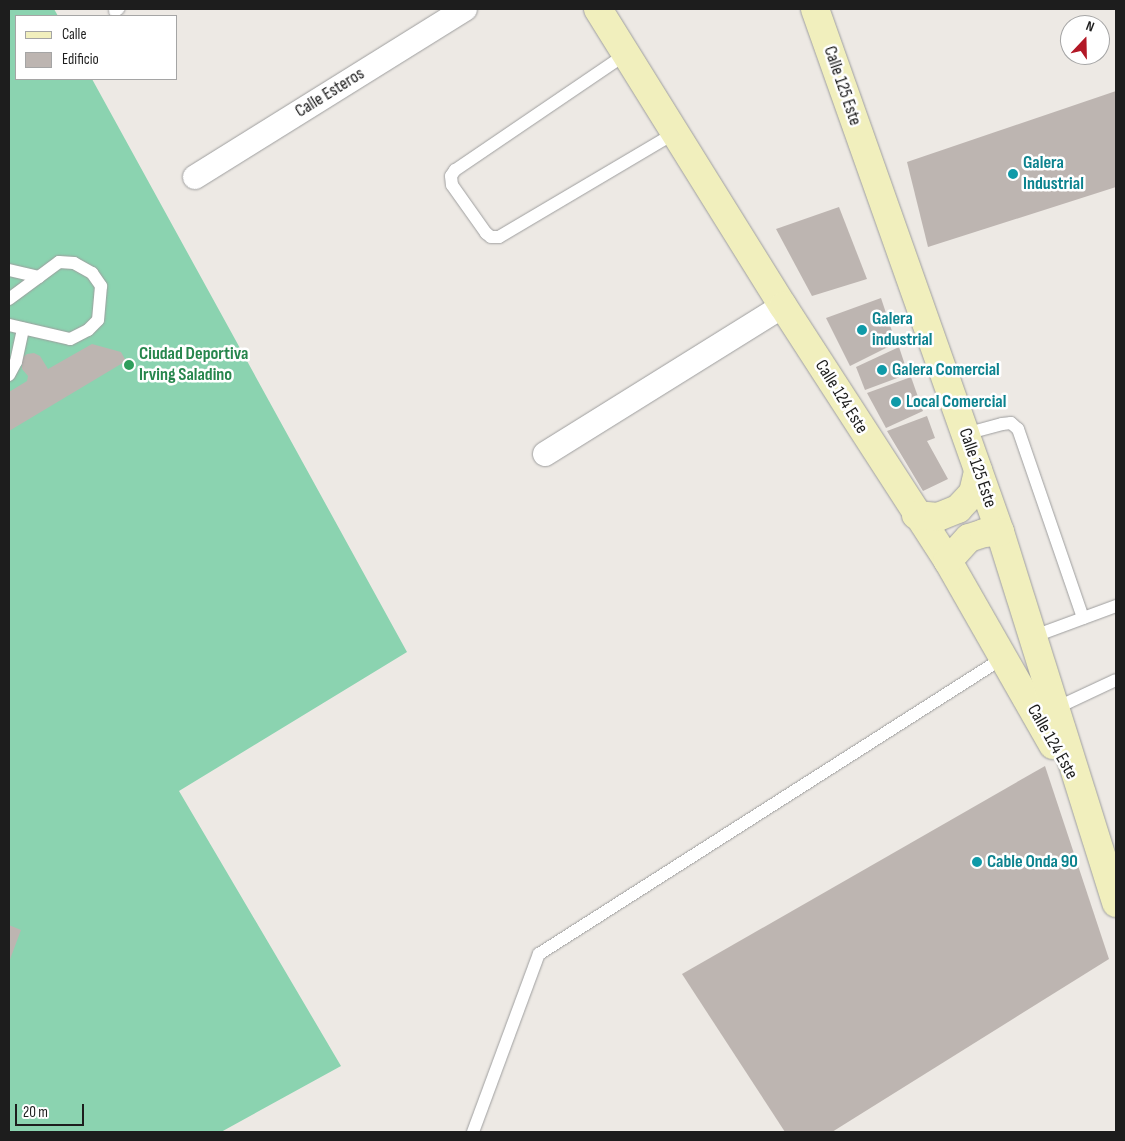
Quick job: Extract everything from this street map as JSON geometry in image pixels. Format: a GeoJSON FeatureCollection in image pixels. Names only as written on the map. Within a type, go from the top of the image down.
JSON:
{"type":"FeatureCollection","features":[{"type":"Feature","properties":{"kind":"main road","name":"Calle 124 Este"},"geometry":{"type":"LineString","coordinates":[[598,9],[783,306],[916,515],[948,561],[1078,788]]}},
{"type":"Feature","properties":{"kind":"main road","name":"Calle 125 Este"},"geometry":{"type":"LineString","coordinates":[[815,9],[1000,532],[1078,788],[1116,903]]}},
{"type":"Feature","properties":{"kind":"main road"},"geometry":{"type":"LineString","coordinates":[[916,515],[938,517],[958,509],[973,493],[978,471]]}},
{"type":"Feature","properties":{"kind":"main road"},"geometry":{"type":"LineString","coordinates":[[948,561],[969,538],[984,532],[1000,532]]}},
{"type":"Feature","properties":{"kind":"street","name":"Calle Esteros"},"geometry":{"type":"LineString","coordinates":[[195,177],[465,9]]}},
{"type":"Feature","properties":{"kind":"street"},"geometry":{"type":"LineString","coordinates":[[545,454],[783,306]]}},
{"type":"Feature","properties":{"kind":"lane"},"geometry":{"type":"LineString","coordinates":[[626,54],[456,170],[451,176],[452,185],[486,233],[491,237],[499,237],[675,133]]}},
{"type":"Feature","properties":{"kind":"lane"},"geometry":{"type":"LineString","coordinates":[[9,299],[59,262],[74,263],[92,273],[101,286],[98,320],[88,330],[70,339],[9,325]]}},
{"type":"Feature","properties":{"kind":"lane"},"geometry":{"type":"LineString","coordinates":[[9,270],[40,277]]}},
{"type":"Feature","properties":{"kind":"lane"},"geometry":{"type":"LineString","coordinates":[[9,375],[16,362],[23,329]]}},
{"type":"Feature","properties":{"kind":"lane"},"geometry":{"type":"LineString","coordinates":[[965,434],[1011,423],[1018,429],[1083,618]]}},
{"type":"Feature","properties":{"kind":"lane"},"geometry":{"type":"LineString","coordinates":[[1032,637],[1116,606]]}},
{"type":"Feature","properties":{"kind":"lane"},"geometry":{"type":"LineString","coordinates":[[473,1132],[540,954],[1004,658]]}},
{"type":"Feature","properties":{"kind":"lane"},"geometry":{"type":"LineString","coordinates":[[1054,709],[1116,680]]}},
{"type":"Feature","properties":{"kind":"green space","name":"Ciudad Deportiva Irving Saladino"},"geometry":{"type":"Polygon","coordinates":[[[9,9],[54,9],[57,15],[15,15],[15,80],[93,80],[407,652],[179,791],[341,1066],[221,1132],[9,1132],[9,9]]]}},
{"type":"Feature","properties":{"kind":"building","name":"Galera Industrial"},"geometry":{"type":"Polygon","coordinates":[[[1116,91],[1116,187],[928,247],[907,162],[1116,91]]]}},
{"type":"Feature","properties":{"kind":"building"},"geometry":{"type":"Polygon","coordinates":[[[839,207],[867,279],[812,296],[776,229],[839,207]]]}},
{"type":"Feature","properties":{"kind":"building","name":"Galera industrial"},"geometry":{"type":"Polygon","coordinates":[[[881,298],[896,343],[850,366],[826,318],[881,298]]]}},
{"type":"Feature","properties":{"kind":"building"},"geometry":{"type":"Polygon","coordinates":[[[92,344],[121,352],[126,361],[9,431],[9,392],[27,381],[28,376],[22,369],[22,358],[27,354],[34,353],[40,356],[48,369],[92,344]]]}},
{"type":"Feature","properties":{"kind":"building","name":"Galera Comercial"},"geometry":{"type":"Polygon","coordinates":[[[899,347],[908,374],[865,390],[856,367],[899,347]]]}},
{"type":"Feature","properties":{"kind":"building","name":"Local Comercial"},"geometry":{"type":"Polygon","coordinates":[[[911,377],[923,411],[886,428],[867,393],[911,377]]]}},
{"type":"Feature","properties":{"kind":"building"},"geometry":{"type":"Polygon","coordinates":[[[927,416],[935,438],[927,441],[948,479],[923,491],[887,431],[927,416]]]}},
{"type":"Feature","properties":{"kind":"building","name":"Cable Onda 90"},"geometry":{"type":"Polygon","coordinates":[[[1045,766],[1109,959],[832,1132],[785,1132],[682,974],[1045,766]]]}},
{"type":"Feature","properties":{"kind":"building"},"geometry":{"type":"Polygon","coordinates":[[[9,925],[21,930],[9,962],[9,925]]]}},
{"type":"Feature","properties":{"kind":"place","name":"Galera Industrial"},"geometry":{"type":"Point","coordinates":[1013,174]}},
{"type":"Feature","properties":{"kind":"place","name":"Galera industrial"},"geometry":{"type":"Point","coordinates":[862,330]}},
{"type":"Feature","properties":{"kind":"place","name":"Ciudad Deportiva Irving Saladino"},"geometry":{"type":"Point","coordinates":[129,365]}},
{"type":"Feature","properties":{"kind":"place","name":"Galera Comercial"},"geometry":{"type":"Point","coordinates":[882,370]}},
{"type":"Feature","properties":{"kind":"place","name":"Local Comercial"},"geometry":{"type":"Point","coordinates":[896,402]}},
{"type":"Feature","properties":{"kind":"place","name":"Cable Onda 90"},"geometry":{"type":"Point","coordinates":[977,862]}}]}
